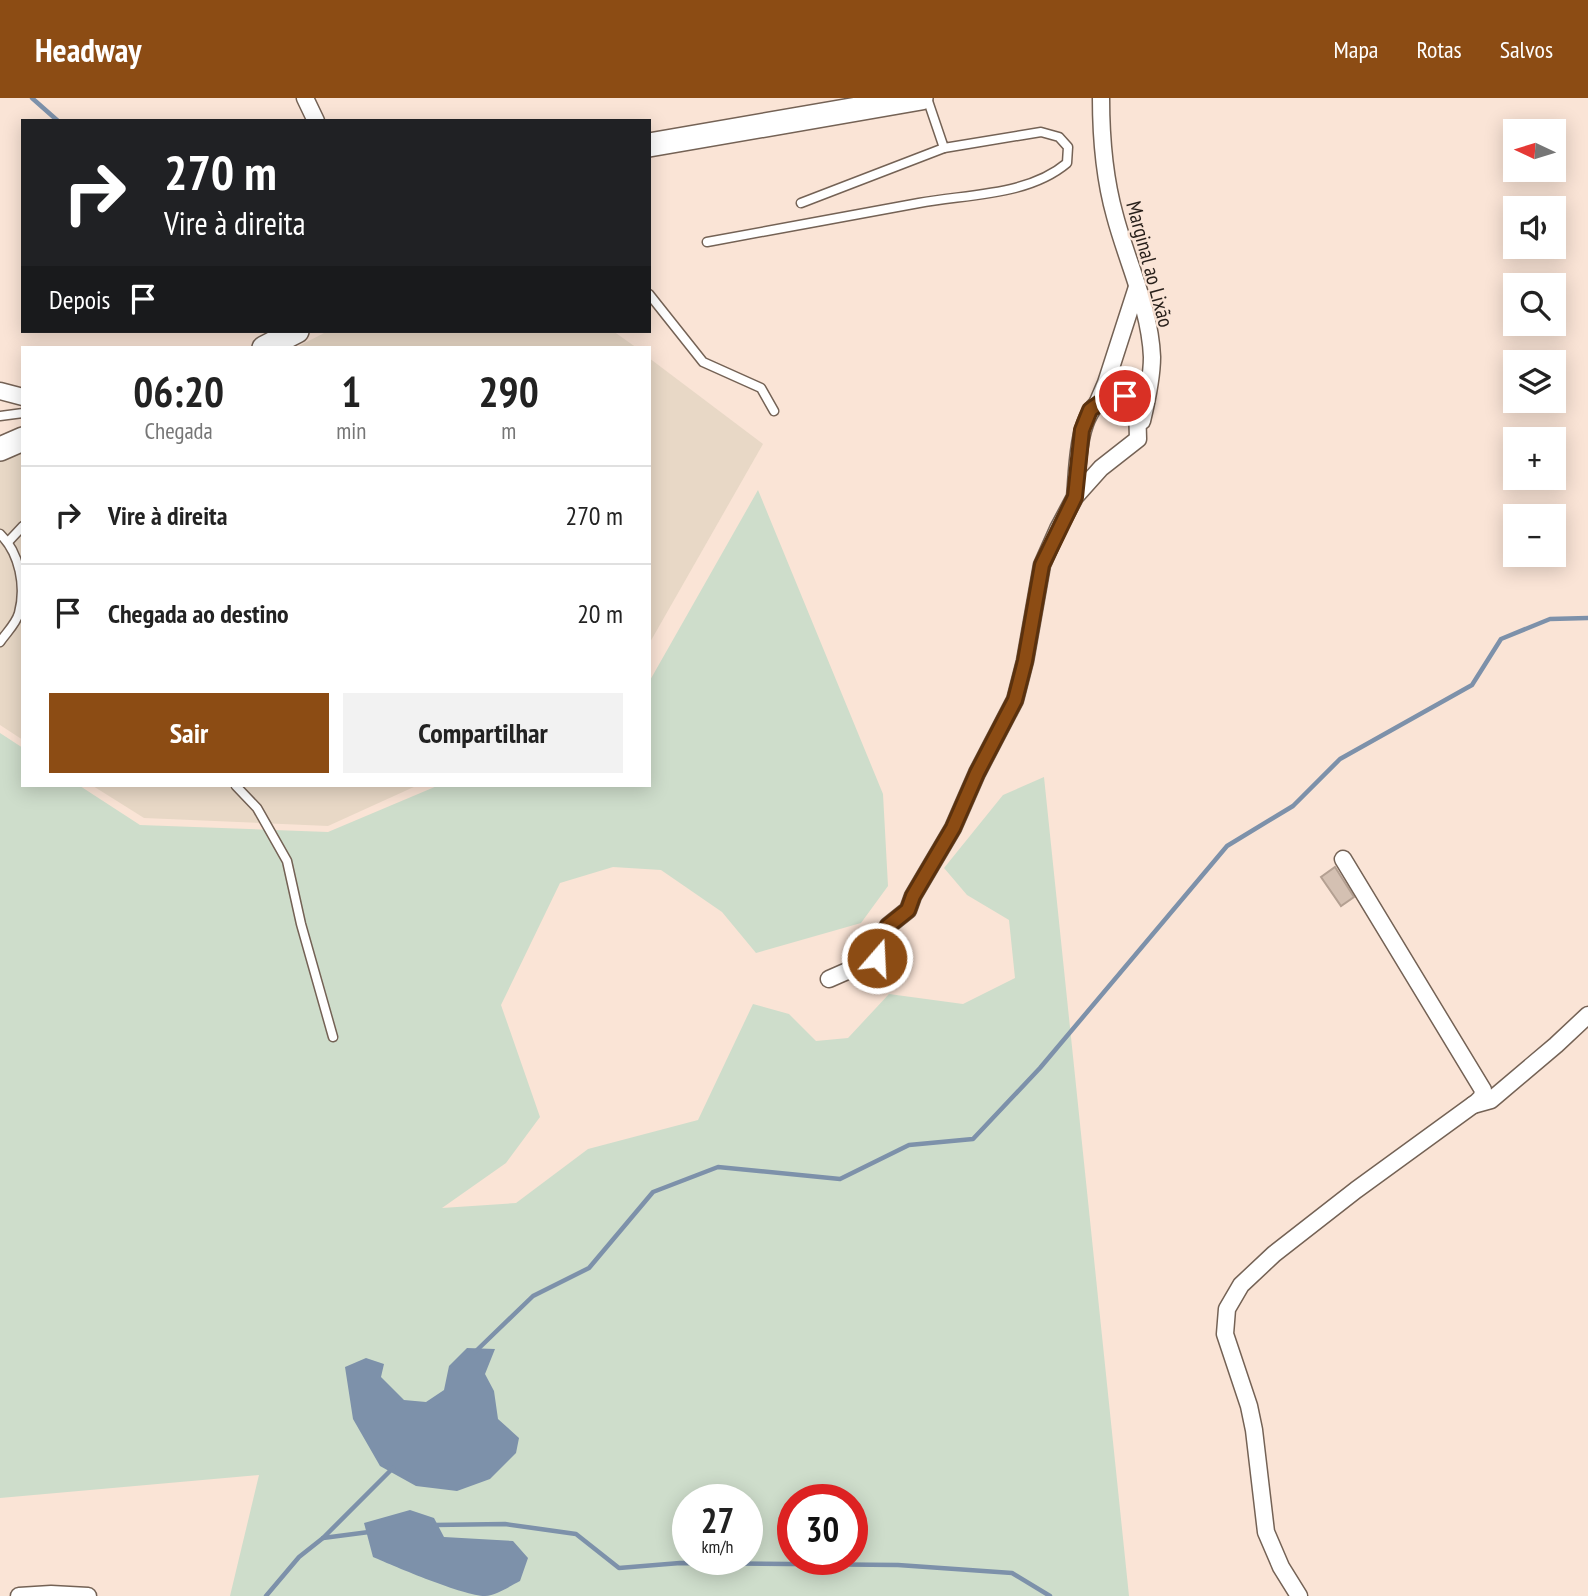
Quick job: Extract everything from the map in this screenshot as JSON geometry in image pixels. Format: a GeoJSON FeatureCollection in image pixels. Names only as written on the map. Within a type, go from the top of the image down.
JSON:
{"type":"FeatureCollection","features":[{"type":"Feature","properties":{"kind":"main road"},"geometry":{"type":"LineString","coordinates":[[651,145],[921,98]]}},
{"type":"Feature","properties":{"kind":"main road"},"geometry":{"type":"LineString","coordinates":[[268,346],[293,333]]}},
{"type":"Feature","properties":{"kind":"main road"},"geometry":{"type":"LineString","coordinates":[[0,449],[21,440]]}},
{"type":"Feature","properties":{"kind":"street"},"geometry":{"type":"LineString","coordinates":[[306,98],[315,119]]}},
{"type":"Feature","properties":{"kind":"street","name":"Marginal ao Lixão"},"geometry":{"type":"LineString","coordinates":[[1101,98],[1104,171],[1137,287],[1152,355],[1151,377],[1138,439]]}},
{"type":"Feature","properties":{"kind":"street"},"geometry":{"type":"LineString","coordinates":[[1097,405],[1137,287]]}},
{"type":"Feature","properties":{"kind":"street"},"geometry":{"type":"LineString","coordinates":[[0,391],[21,396]]}},
{"type":"Feature","properties":{"kind":"street"},"geometry":{"type":"LineString","coordinates":[[829,979],[877,958],[884,932],[908,910],[913,896],[953,828],[977,773],[1015,700],[1025,661],[1042,565],[1075,497],[1101,468],[1138,439],[1137,405],[1125,396],[1108,397],[1090,410],[1082,430],[1075,497]]}},
{"type":"Feature","properties":{"kind":"street"},"geometry":{"type":"LineString","coordinates":[[1299,1596],[1281,1567],[1266,1532],[1254,1430],[1249,1406],[1225,1334],[1227,1309],[1241,1285],[1274,1254],[1482,1097],[1481,1085],[1343,859]]}},
{"type":"Feature","properties":{"kind":"street"},"geometry":{"type":"LineString","coordinates":[[1472,1105],[1491,1100],[1588,1015]]}},
{"type":"Feature","properties":{"kind":"street"},"geometry":{"type":"LineString","coordinates":[[19,1596],[88,1596]]}},
{"type":"Feature","properties":{"kind":"lane"},"geometry":{"type":"LineString","coordinates":[[927,98],[944,148]]}},
{"type":"Feature","properties":{"kind":"lane"},"geometry":{"type":"LineString","coordinates":[[707,242],[1017,187],[1053,174],[1066,163],[1068,147],[1059,136],[1041,132],[944,148],[801,203]]}},
{"type":"Feature","properties":{"kind":"lane"},"geometry":{"type":"LineString","coordinates":[[651,296],[702,362],[761,388],[774,411]]}},
{"type":"Feature","properties":{"kind":"lane"},"geometry":{"type":"LineString","coordinates":[[0,416],[21,413]]}},
{"type":"Feature","properties":{"kind":"lane"},"geometry":{"type":"LineString","coordinates":[[8,542],[21,528]]}},
{"type":"Feature","properties":{"kind":"lane"},"geometry":{"type":"LineString","coordinates":[[0,534],[8,542],[20,570],[21,582]]}},
{"type":"Feature","properties":{"kind":"lane"},"geometry":{"type":"LineString","coordinates":[[0,642],[18,616],[21,600]]}},
{"type":"Feature","properties":{"kind":"lane"},"geometry":{"type":"LineString","coordinates":[[237,787],[257,808],[287,860],[301,923],[333,1037]]}},
{"type":"Feature","properties":{"kind":"shaded area"},"geometry":{"type":"Polygon","coordinates":[[[324,333],[616,333],[634,346],[299,346],[324,333]]]}},
{"type":"Feature","properties":{"kind":"shaded area"},"geometry":{"type":"Polygon","coordinates":[[[651,360],[763,444],[651,640],[651,360]]]}},
{"type":"Feature","properties":{"kind":"shaded area"},"geometry":{"type":"Polygon","coordinates":[[[21,452],[21,739],[0,725],[0,459],[21,452]]]}},
{"type":"Feature","properties":{"kind":"shaded area"},"geometry":{"type":"Polygon","coordinates":[[[95,787],[414,787],[328,826],[144,818],[95,787]]]}},
{"type":"Feature","properties":{"kind":"green space"},"geometry":{"type":"Polygon","coordinates":[[[758,490],[883,794],[888,886],[861,923],[756,953],[722,912],[661,870],[613,867],[560,883],[501,1005],[540,1117],[506,1163],[442,1208],[516,1203],[588,1149],[698,1120],[753,1004],[789,1014],[816,1041],[848,1038],[889,994],[963,1004],[1015,978],[1009,920],[967,895],[944,868],[1003,795],[1044,777],[1129,1596],[230,1596],[259,1475],[0,1498],[0,733],[21,747],[21,787],[82,787],[140,825],[328,832],[435,787],[651,787],[651,678],[758,490]]]}},
{"type":"Feature","properties":{"kind":"water"},"geometry":{"type":"Polygon","coordinates":[[[467,1348],[495,1349],[485,1374],[494,1391],[498,1419],[519,1438],[516,1453],[490,1479],[457,1491],[416,1486],[380,1466],[353,1419],[345,1367],[366,1358],[384,1364],[381,1377],[404,1400],[426,1402],[444,1390],[449,1366],[467,1348]]]}},
{"type":"Feature","properties":{"kind":"water"},"geometry":{"type":"Polygon","coordinates":[[[410,1510],[434,1518],[444,1537],[513,1541],[528,1558],[520,1581],[494,1594],[475,1595],[373,1557],[364,1523],[410,1510]]]}},
{"type":"Feature","properties":{"kind":"building"},"geometry":{"type":"Polygon","coordinates":[[[1335,867],[1354,897],[1341,906],[1321,877],[1335,867]]]}},
{"type":"Feature","properties":{"kind":"waterway"},"geometry":{"type":"LineString","coordinates":[[32,98],[56,119]]}},
{"type":"Feature","properties":{"kind":"waterway"},"geometry":{"type":"LineString","coordinates":[[475,1352],[533,1296],[589,1268],[653,1192],[718,1167],[840,1179],[909,1145],[973,1139],[1040,1068],[1227,846],[1293,806],[1340,759],[1472,685],[1501,639],[1550,619],[1588,618]]}},
{"type":"Feature","properties":{"kind":"waterway"},"geometry":{"type":"LineString","coordinates":[[266,1596],[299,1557],[323,1538],[393,1468]]}},
{"type":"Feature","properties":{"kind":"waterway"},"geometry":{"type":"LineString","coordinates":[[434,1525],[505,1524],[576,1534],[619,1568],[680,1563],[898,1565],[1012,1573],[1050,1596]]}},
{"type":"Feature","properties":{"kind":"waterway"},"geometry":{"type":"LineString","coordinates":[[323,1538],[369,1532]]}},
{"type":"Feature","properties":{"kind":"route"},"geometry":{"type":"LineString","coordinates":[[877,958],[884,932],[908,910],[913,896],[953,828],[977,773],[1015,700],[1025,661],[1042,565],[1075,497],[1082,430],[1090,410],[1108,397],[1125,396]]}}]}
